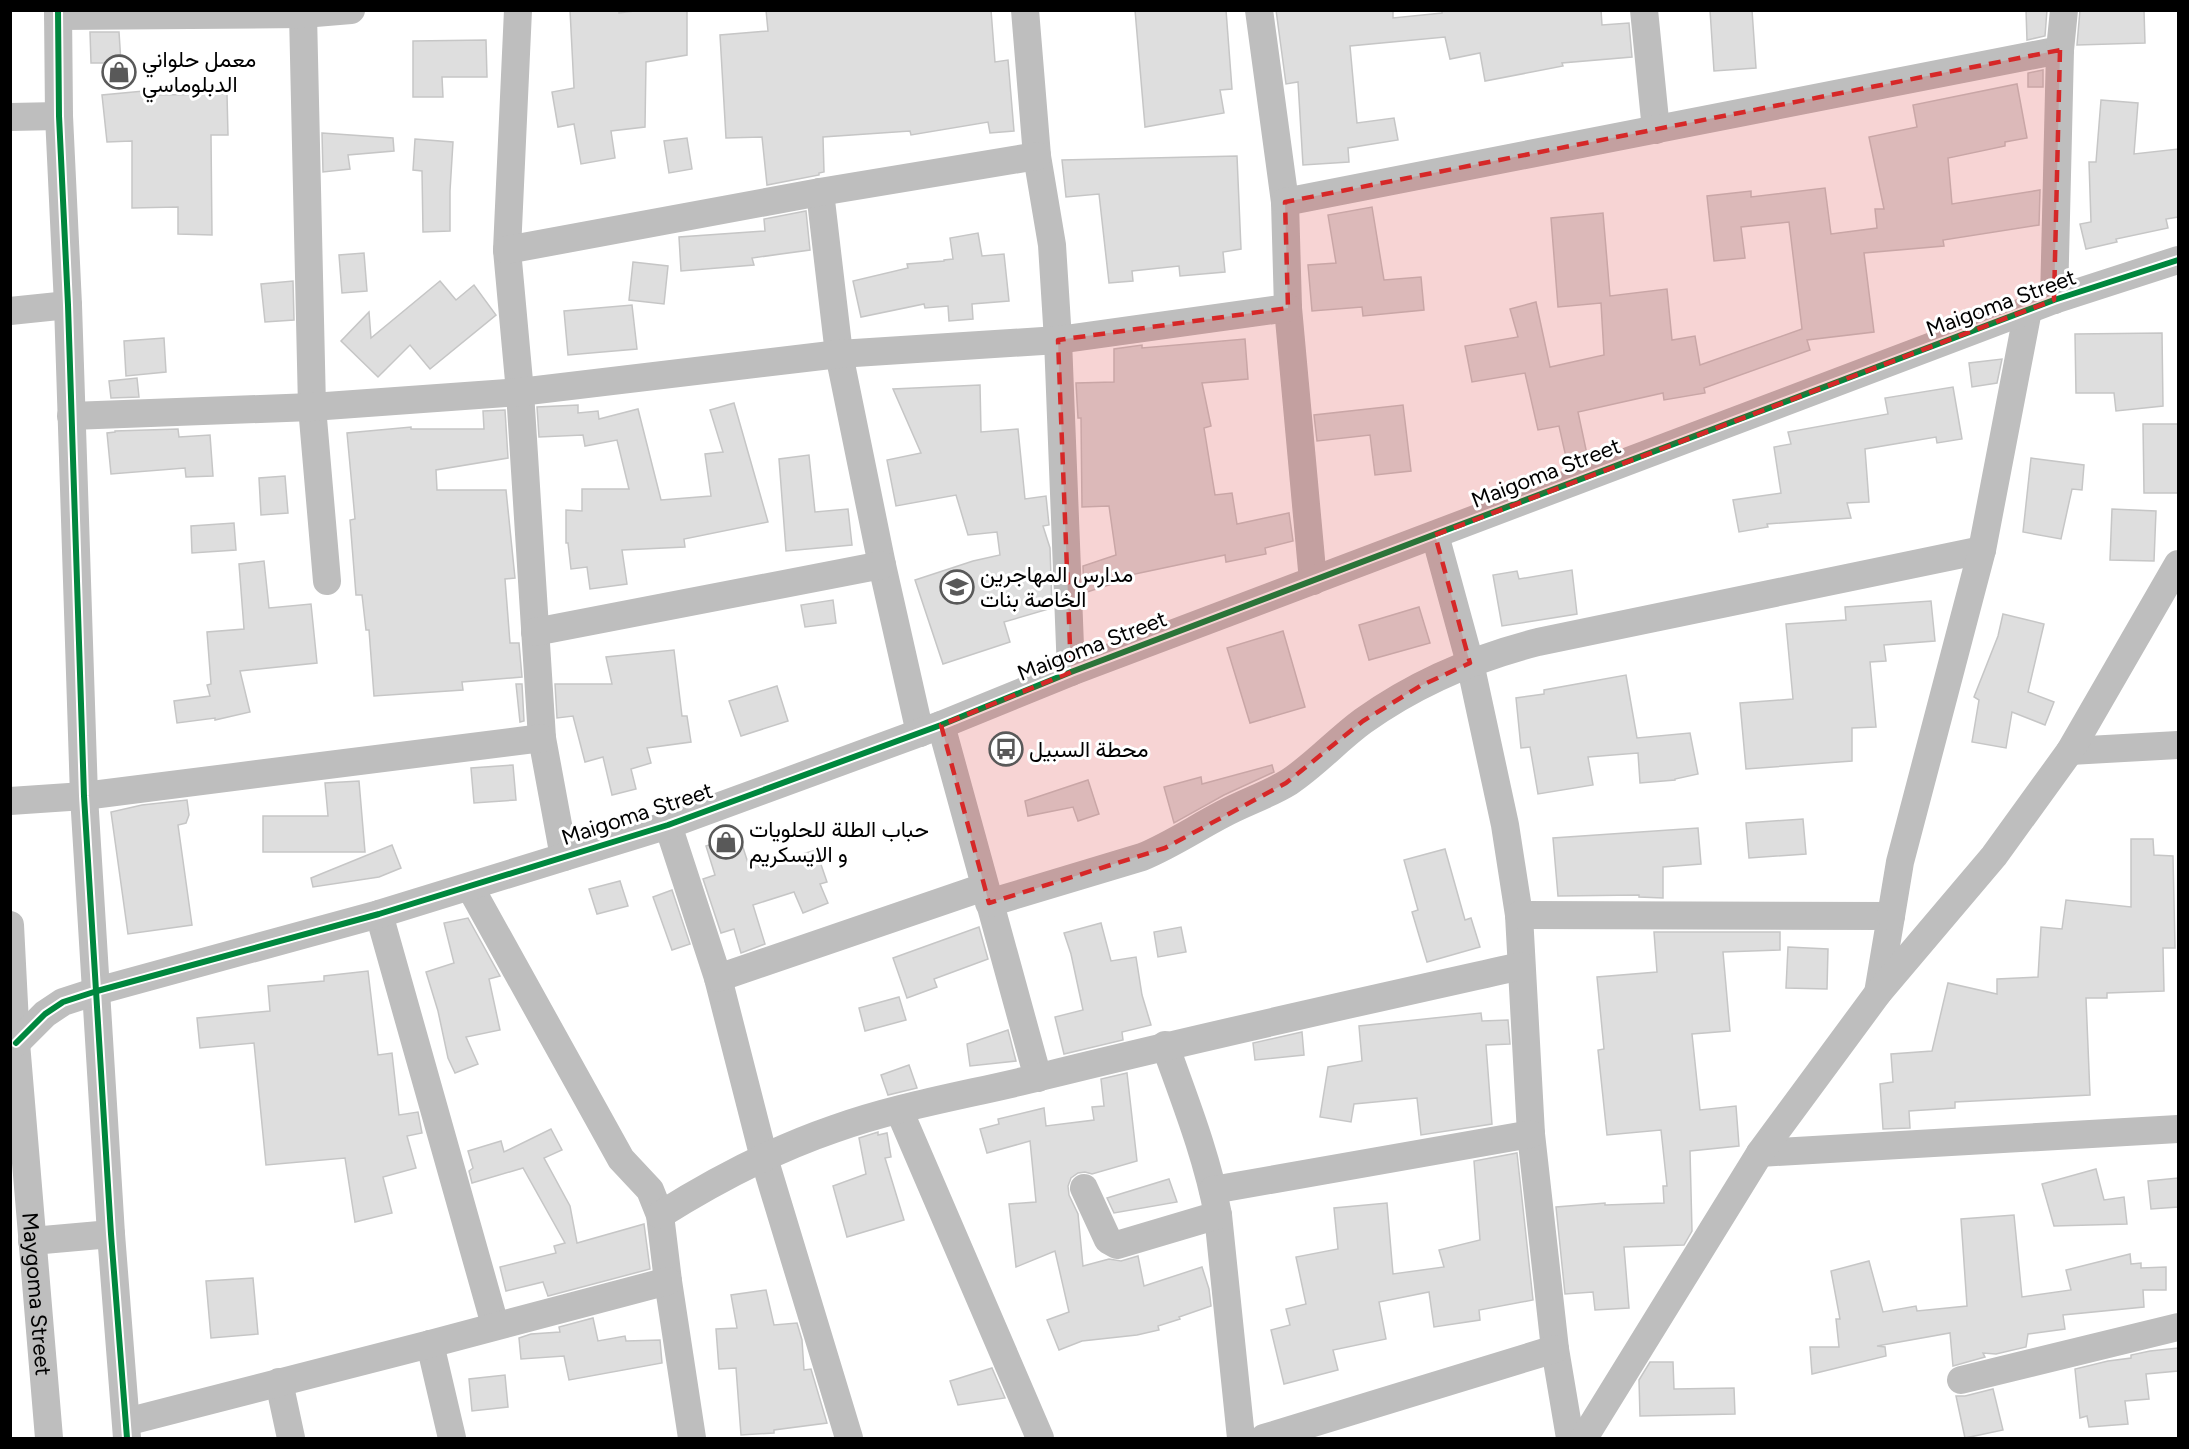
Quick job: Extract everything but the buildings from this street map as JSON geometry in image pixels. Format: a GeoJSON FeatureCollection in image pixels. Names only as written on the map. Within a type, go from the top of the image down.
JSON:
{"type":"FeatureCollection","features":[{"type":"Feature","properties":{"kind":"street"},"geometry":{"type":"LineString","coordinates":[[351,10],[303,14],[58,13],[59,116],[68,305],[84,796],[111,1234],[126,1430],[279,1382],[668,1281]]}},
{"type":"Feature","properties":{"kind":"street"},"geometry":{"type":"LineString","coordinates":[[518,10],[507,250],[520,393],[542,738],[564,857]]}},
{"type":"Feature","properties":{"kind":"street"},"geometry":{"type":"LineString","coordinates":[[1025,10],[1037,156],[1052,245],[1071,672]]}},
{"type":"Feature","properties":{"kind":"street"},"geometry":{"type":"LineString","coordinates":[[1259,10],[1285,202],[1288,308],[1312,580]]}},
{"type":"Feature","properties":{"kind":"street"},"geometry":{"type":"LineString","coordinates":[[1644,10],[1656,130]]}},
{"type":"Feature","properties":{"kind":"street"},"geometry":{"type":"LineString","coordinates":[[1878,993],[1900,862],[1982,550],[2041,305],[2064,10]]}},
{"type":"Feature","properties":{"kind":"street"},"geometry":{"type":"LineString","coordinates":[[303,14],[312,407],[327,582]]}},
{"type":"Feature","properties":{"kind":"street"},"geometry":{"type":"LineString","coordinates":[[1285,202],[2060,51]]}},
{"type":"Feature","properties":{"kind":"street"},"geometry":{"type":"LineString","coordinates":[[10,117],[59,116]]}},
{"type":"Feature","properties":{"kind":"street"},"geometry":{"type":"LineString","coordinates":[[507,250],[820,192],[1037,156]]}},
{"type":"Feature","properties":{"kind":"street"},"geometry":{"type":"LineString","coordinates":[[820,192],[839,354],[882,565],[931,729],[986,895],[1038,1078]]}},
{"type":"Feature","properties":{"kind":"street","name":"Maigoma Street"},"geometry":{"type":"LineString","coordinates":[[16,1043],[45,1014],[63,1002],[379,914],[668,825],[931,729],[1071,672],[2041,305],[2178,260]]}},
{"type":"Feature","properties":{"kind":"street"},"geometry":{"type":"LineString","coordinates":[[10,311],[68,305]]}},
{"type":"Feature","properties":{"kind":"street"},"geometry":{"type":"LineString","coordinates":[[70,416],[312,407],[520,393],[839,354],[1058,340],[1288,308]]}},
{"type":"Feature","properties":{"kind":"street"},"geometry":{"type":"LineString","coordinates":[[1435,535],[1470,663],[1505,825],[1519,915],[1531,1134],[1556,1349],[1570,1438]]}},
{"type":"Feature","properties":{"kind":"street"},"geometry":{"type":"LineString","coordinates":[[718,978],[986,895],[1142,857],[1166,848],[1226,812],[1258,799],[1286,783],[1306,770],[1363,721],[1420,686],[1470,663],[1538,642],[1982,550]]}},
{"type":"Feature","properties":{"kind":"street"},"geometry":{"type":"LineString","coordinates":[[1584,1438],[1760,1153],[1878,993],[1994,856],[2070,751],[2178,564]]}},
{"type":"Feature","properties":{"kind":"street"},"geometry":{"type":"LineString","coordinates":[[535,632],[882,565]]}},
{"type":"Feature","properties":{"kind":"street"},"geometry":{"type":"LineString","coordinates":[[10,801],[84,796],[542,738]]}},
{"type":"Feature","properties":{"kind":"street"},"geometry":{"type":"LineString","coordinates":[[2070,751],[2178,745]]}},
{"type":"Feature","properties":{"kind":"street"},"geometry":{"type":"LineString","coordinates":[[668,825],[718,978],[764,1158],[849,1438]]}},
{"type":"Feature","properties":{"kind":"street"},"geometry":{"type":"LineString","coordinates":[[470,887],[621,1159],[650,1191],[660,1215],[693,1438]]}},
{"type":"Feature","properties":{"kind":"street"},"geometry":{"type":"LineString","coordinates":[[379,914],[495,1325]]}},
{"type":"Feature","properties":{"kind":"street"},"geometry":{"type":"LineString","coordinates":[[1519,915],[1891,916]]}},
{"type":"Feature","properties":{"kind":"street","name":"Maygoma Street"},"geometry":{"type":"LineString","coordinates":[[10,925],[16,1043],[49,1438]]}},
{"type":"Feature","properties":{"kind":"street"},"geometry":{"type":"LineString","coordinates":[[660,1215],[692,1195],[764,1158],[835,1128],[899,1110],[1038,1078],[1165,1045],[1521,966]]}},
{"type":"Feature","properties":{"kind":"street"},"geometry":{"type":"LineString","coordinates":[[1165,1045],[1199,1139],[1215,1203],[1241,1438]]}},
{"type":"Feature","properties":{"kind":"street"},"geometry":{"type":"LineString","coordinates":[[899,1110],[1040,1438]]}},
{"type":"Feature","properties":{"kind":"street"},"geometry":{"type":"LineString","coordinates":[[1760,1153],[2178,1129]]}},
{"type":"Feature","properties":{"kind":"street"},"geometry":{"type":"LineString","coordinates":[[1084,1188],[1108,1240],[1117,1245],[1215,1203],[1531,1134]]}},
{"type":"Feature","properties":{"kind":"street"},"geometry":{"type":"LineString","coordinates":[[33,1241],[111,1234]]}},
{"type":"Feature","properties":{"kind":"street"},"geometry":{"type":"LineString","coordinates":[[1961,1380],[2178,1327]]}},
{"type":"Feature","properties":{"kind":"street"},"geometry":{"type":"LineString","coordinates":[[430,1344],[452,1438]]}},
{"type":"Feature","properties":{"kind":"street"},"geometry":{"type":"LineString","coordinates":[[1264,1438],[1556,1349]]}},
{"type":"Feature","properties":{"kind":"street"},"geometry":{"type":"LineString","coordinates":[[279,1382],[291,1438]]}},
{"type":"Feature","properties":{"kind":"highlighted area"},"geometry":{"type":"Polygon","coordinates":[[[2060,50],[2054,300],[1435,535],[1470,663],[1420,686],[1363,721],[1286,783],[1165,848],[989,903],[941,725],[1071,672],[1058,340],[1288,308],[1285,202],[2060,50]]]}},
{"type":"Feature","properties":{"kind":"cycle path"},"geometry":{"type":"LineString","coordinates":[[58,10],[59,116],[68,305],[84,796],[111,1234],[127,1438]]}},
{"type":"Feature","properties":{"kind":"cycle path"},"geometry":{"type":"LineString","coordinates":[[16,1043],[45,1014],[63,1002],[379,914],[668,825],[941,725],[1071,672],[2054,300],[2178,260]]}},
{"type":"Feature","properties":{"kind":"place","name":"معمل حلواني الدبلوماسي"},"geometry":{"type":"Point","coordinates":[119,72]}},
{"type":"Feature","properties":{"kind":"place","name":"مدارس المهاجرين الخاصة بنات"},"geometry":{"type":"Point","coordinates":[957,587]}},
{"type":"Feature","properties":{"kind":"place","name":"محطة السبيل"},"geometry":{"type":"Point","coordinates":[1006,749]}},
{"type":"Feature","properties":{"kind":"place","name":"حباب الطلة للحلويات و الايسكريم"},"geometry":{"type":"Point","coordinates":[726,842]}}]}
